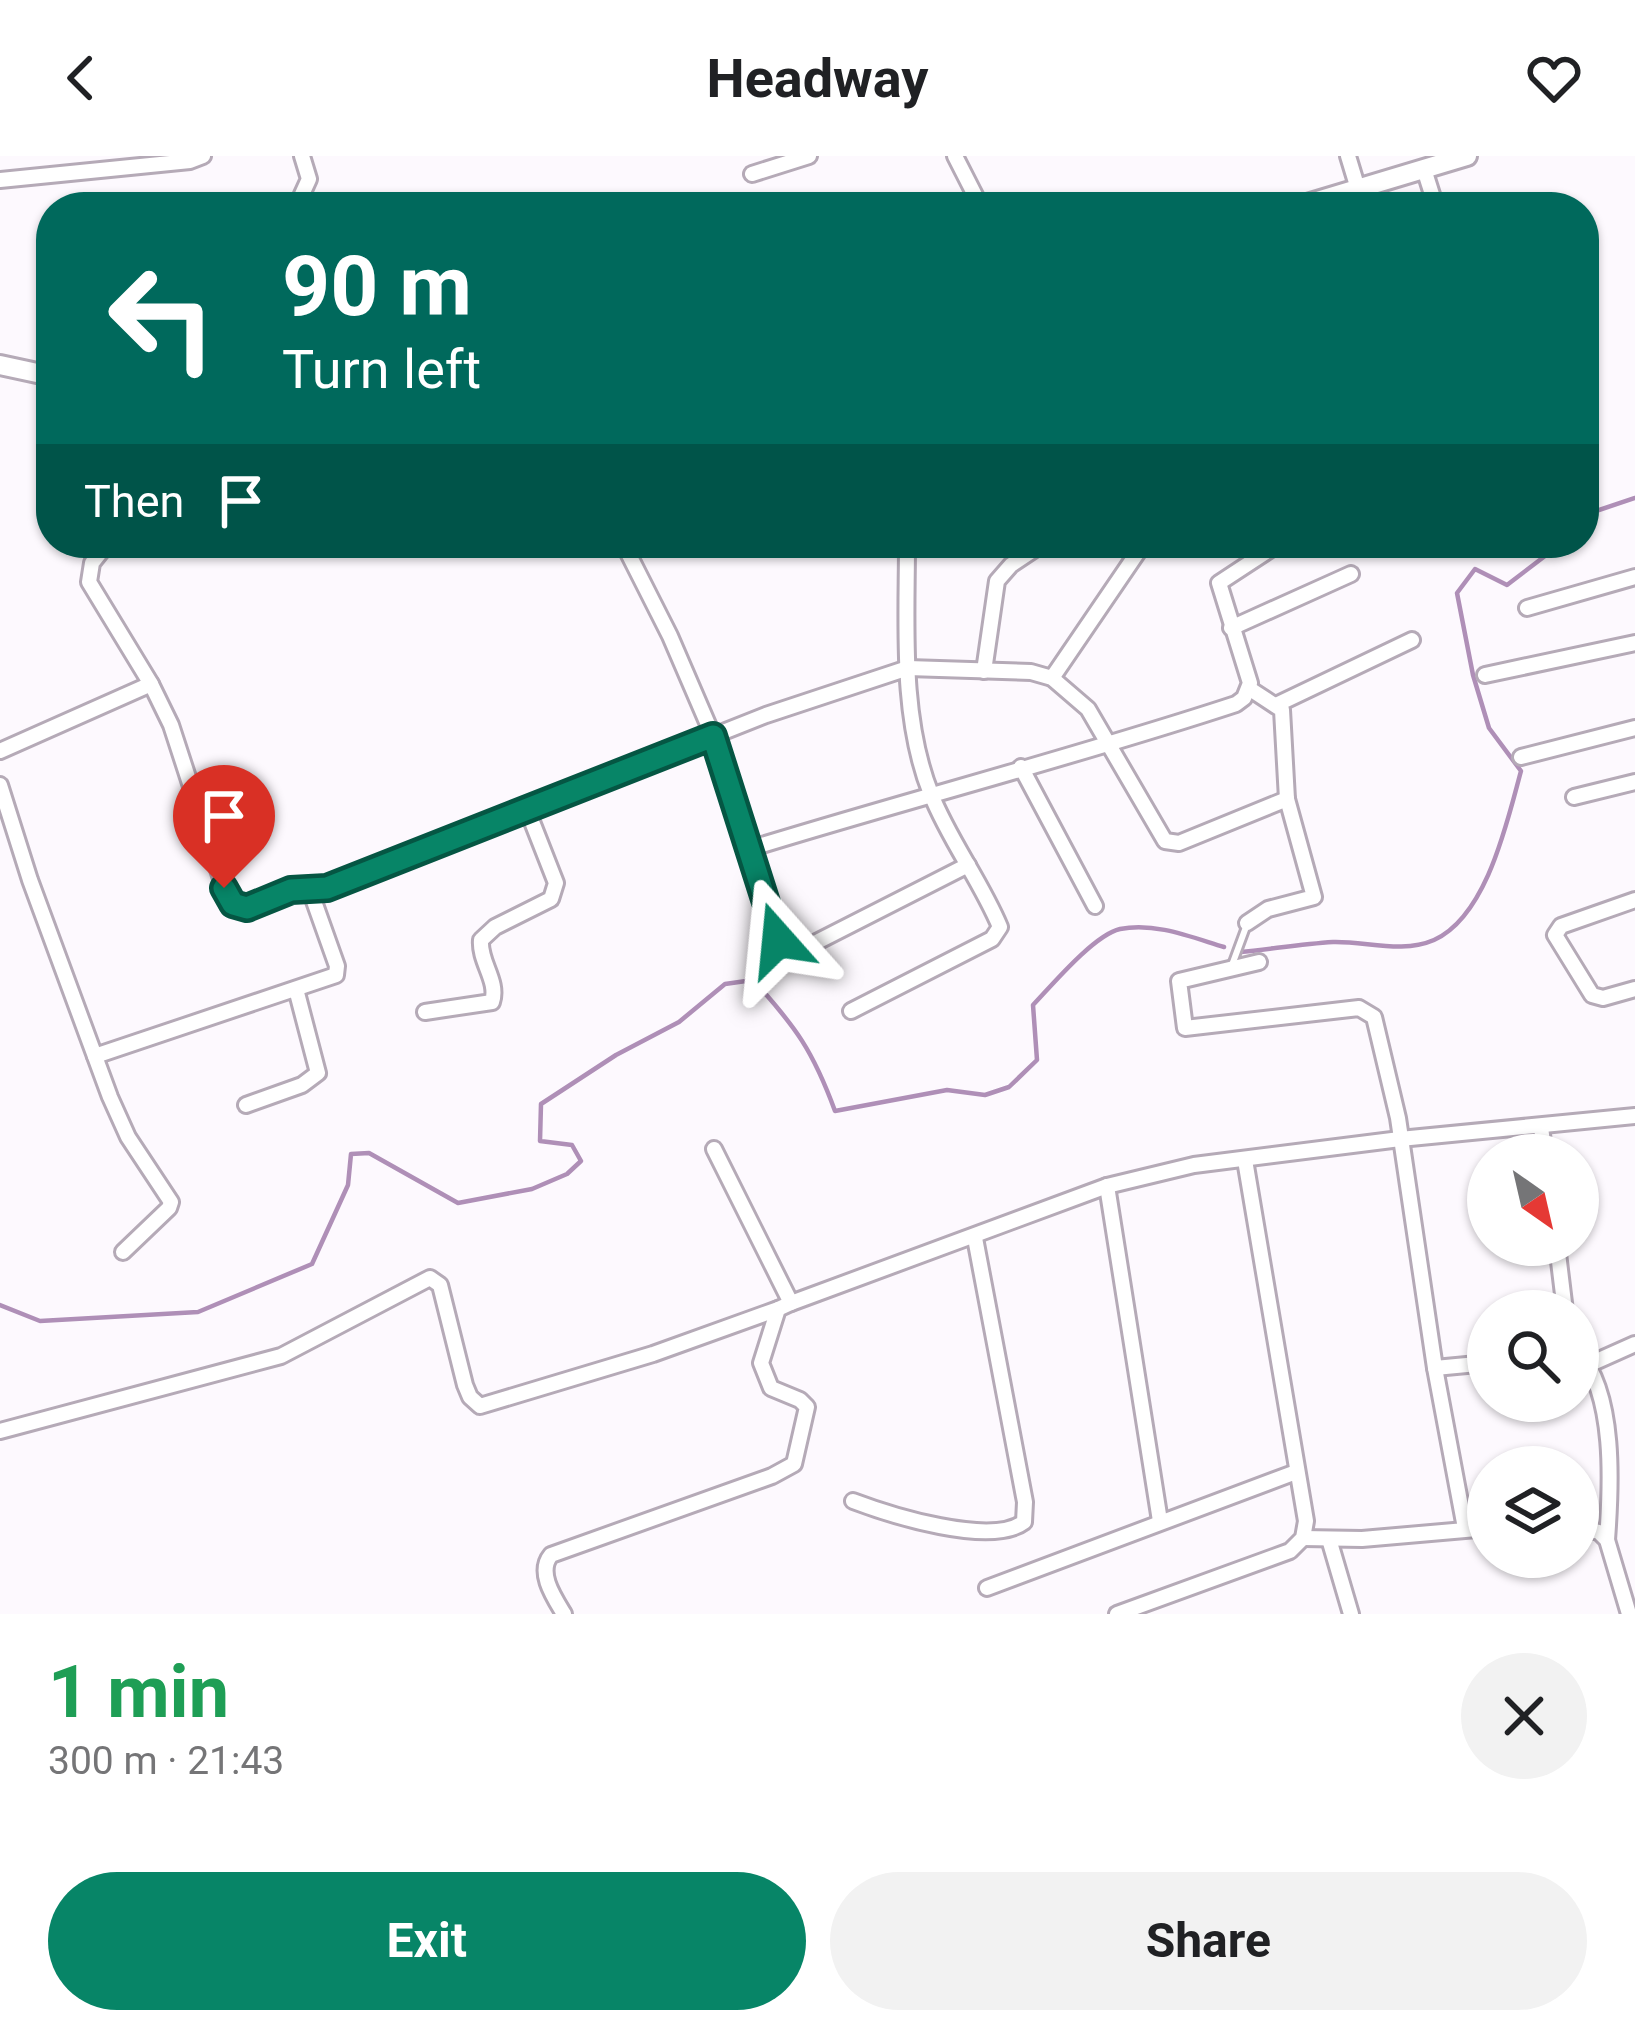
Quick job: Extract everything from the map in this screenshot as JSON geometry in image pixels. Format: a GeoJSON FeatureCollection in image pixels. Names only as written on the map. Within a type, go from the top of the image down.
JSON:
{"type":"FeatureCollection","features":[{"type":"Feature","properties":{"kind":"street"},"geometry":{"type":"LineString","coordinates":[[0,180],[203,156]]}},
{"type":"Feature","properties":{"kind":"street"},"geometry":{"type":"LineString","coordinates":[[302,156],[309,179],[302,192]]}},
{"type":"Feature","properties":{"kind":"street"},"geometry":{"type":"LineString","coordinates":[[752,174],[809,156]]}},
{"type":"Feature","properties":{"kind":"street"},"geometry":{"type":"LineString","coordinates":[[956,156],[974,192]]}},
{"type":"Feature","properties":{"kind":"street"},"geometry":{"type":"LineString","coordinates":[[1348,156],[1358,189]]}},
{"type":"Feature","properties":{"kind":"street"},"geometry":{"type":"LineString","coordinates":[[1348,192],[1467,156]]}},
{"type":"Feature","properties":{"kind":"street"},"geometry":{"type":"LineString","coordinates":[[0,365],[36,373]]}},
{"type":"Feature","properties":{"kind":"street"},"geometry":{"type":"LineString","coordinates":[[95,558],[89,582],[171,725],[224,888],[233,904],[247,908],[277,894],[340,884],[713,736],[908,668],[1030,672],[1052,678],[1088,710],[1165,842],[1179,843],[1287,800]]}},
{"type":"Feature","properties":{"kind":"street"},"geometry":{"type":"LineString","coordinates":[[630,558],[713,736],[778,940],[793,951],[968,865]]}},
{"type":"Feature","properties":{"kind":"street"},"geometry":{"type":"LineString","coordinates":[[851,1011],[998,934],[995,916],[931,793],[918,746],[908,668],[907,558]]}},
{"type":"Feature","properties":{"kind":"street"},"geometry":{"type":"LineString","coordinates":[[984,670],[997,581],[1022,558]]}},
{"type":"Feature","properties":{"kind":"street"},"geometry":{"type":"LineString","coordinates":[[1052,678],[1134,558]]}},
{"type":"Feature","properties":{"kind":"street"},"geometry":{"type":"LineString","coordinates":[[1247,923],[1268,908],[1314,897],[1287,800],[1285,718],[1278,704],[1250,689],[1219,583],[1257,558]]}},
{"type":"Feature","properties":{"kind":"street"},"geometry":{"type":"LineString","coordinates":[[1231,628],[1351,574]]}},
{"type":"Feature","properties":{"kind":"street"},"geometry":{"type":"LineString","coordinates":[[1527,608],[1634,580]]}},
{"type":"Feature","properties":{"kind":"street"},"geometry":{"type":"LineString","coordinates":[[1278,704],[1412,640]]}},
{"type":"Feature","properties":{"kind":"street"},"geometry":{"type":"LineString","coordinates":[[1485,675],[1635,643]]}},
{"type":"Feature","properties":{"kind":"street"},"geometry":{"type":"LineString","coordinates":[[0,751],[151,684]]}},
{"type":"Feature","properties":{"kind":"street"},"geometry":{"type":"LineString","coordinates":[[749,849],[1022,767],[1108,747],[1236,704],[1250,689]]}},
{"type":"Feature","properties":{"kind":"street"},"geometry":{"type":"LineString","coordinates":[[1521,757],[1635,728]]}},
{"type":"Feature","properties":{"kind":"street"},"geometry":{"type":"LineString","coordinates":[[1022,767],[1095,906]]}},
{"type":"Feature","properties":{"kind":"street"},"geometry":{"type":"LineString","coordinates":[[1574,797],[1635,782]]}},
{"type":"Feature","properties":{"kind":"street"},"geometry":{"type":"LineString","coordinates":[[0,785],[30,880],[128,1137],[170,1202],[163,1215],[123,1252]]}},
{"type":"Feature","properties":{"kind":"street"},"geometry":{"type":"LineString","coordinates":[[425,1012],[492,1002],[495,989],[480,951],[481,940],[495,927],[551,899],[556,883],[526,809]]}},
{"type":"Feature","properties":{"kind":"street"},"geometry":{"type":"LineString","coordinates":[[95,1056],[338,973],[310,890]]}},
{"type":"Feature","properties":{"kind":"street"},"geometry":{"type":"LineString","coordinates":[[1635,900],[1561,926],[1555,935],[1592,995],[1604,998],[1635,989]]}},
{"type":"Feature","properties":{"kind":"street"},"geometry":{"type":"LineString","coordinates":[[1259,962],[1179,981],[1185,1028],[1359,1008],[1370,1012],[1378,1024],[1465,1528],[1303,1538]]}},
{"type":"Feature","properties":{"kind":"street"},"geometry":{"type":"LineString","coordinates":[[246,1105],[302,1085],[318,1073],[296,989]]}},
{"type":"Feature","properties":{"kind":"street"},"geometry":{"type":"LineString","coordinates":[[0,1431],[281,1356],[430,1278],[440,1285],[465,1385],[480,1406],[652,1354],[1107,1186],[1194,1166],[1400,1138],[1635,1117]]}},
{"type":"Feature","properties":{"kind":"street"},"geometry":{"type":"LineString","coordinates":[[1541,1128],[1542,1134]]}},
{"type":"Feature","properties":{"kind":"street"},"geometry":{"type":"LineString","coordinates":[[564,1614],[544,1574],[548,1557],[794,1464],[807,1407],[771,1388],[761,1363],[785,1306],[714,1149]]}},
{"type":"Feature","properties":{"kind":"street"},"geometry":{"type":"LineString","coordinates":[[1117,1614],[1289,1551],[1303,1538],[1306,1521],[1245,1160]]}},
{"type":"Feature","properties":{"kind":"street"},"geometry":{"type":"LineString","coordinates":[[1107,1186],[1160,1521]]}},
{"type":"Feature","properties":{"kind":"street"},"geometry":{"type":"LineString","coordinates":[[853,1501],[924,1524],[1011,1530],[1024,1522],[1025,1502],[975,1238]]}},
{"type":"Feature","properties":{"kind":"street"},"geometry":{"type":"LineString","coordinates":[[1599,1354],[1635,1344]]}},
{"type":"Feature","properties":{"kind":"street"},"geometry":{"type":"LineString","coordinates":[[1435,1368],[1467,1365]]}},
{"type":"Feature","properties":{"kind":"street"},"geometry":{"type":"LineString","coordinates":[[1599,1401],[1608,1452],[1607,1540],[1629,1614]]}},
{"type":"Feature","properties":{"kind":"street"},"geometry":{"type":"LineString","coordinates":[[987,1588],[1295,1472]]}},
{"type":"Feature","properties":{"kind":"street"},"geometry":{"type":"LineString","coordinates":[[1599,1532],[1607,1540]]}},
{"type":"Feature","properties":{"kind":"street"},"geometry":{"type":"LineString","coordinates":[[1329,1539],[1351,1614]]}},
{"type":"Feature","properties":{"kind":"lane"},"geometry":{"type":"LineString","coordinates":[[1231,968],[1247,923]]}},
{"type":"Feature","properties":{"kind":"waterway"},"geometry":{"type":"LineString","coordinates":[[1599,510],[1635,498]]}},
{"type":"Feature","properties":{"kind":"waterway"},"geometry":{"type":"LineString","coordinates":[[1240,952],[1333,942],[1422,944],[1452,928],[1468,911],[1492,866],[1521,771],[1489,728],[1457,593],[1475,569],[1507,585],[1542,558]]}},
{"type":"Feature","properties":{"kind":"waterway"},"geometry":{"type":"LineString","coordinates":[[0,1305],[40,1321],[198,1312],[312,1264],[348,1185],[351,1154],[369,1153],[458,1203],[532,1189],[567,1174],[581,1161],[572,1145],[540,1141],[541,1104],[616,1055],[679,1022],[725,984],[753,980],[768,997],[811,1056],[835,1111],[947,1090],[985,1095],[1009,1087],[1037,1060],[1033,1005],[1110,933],[1133,927],[1160,929],[1224,947]]}},
{"type":"Feature","properties":{"kind":"route"},"geometry":{"type":"LineString","coordinates":[[224,888],[233,904],[247,908],[291,890],[327,888],[713,736],[778,940]]}}]}
